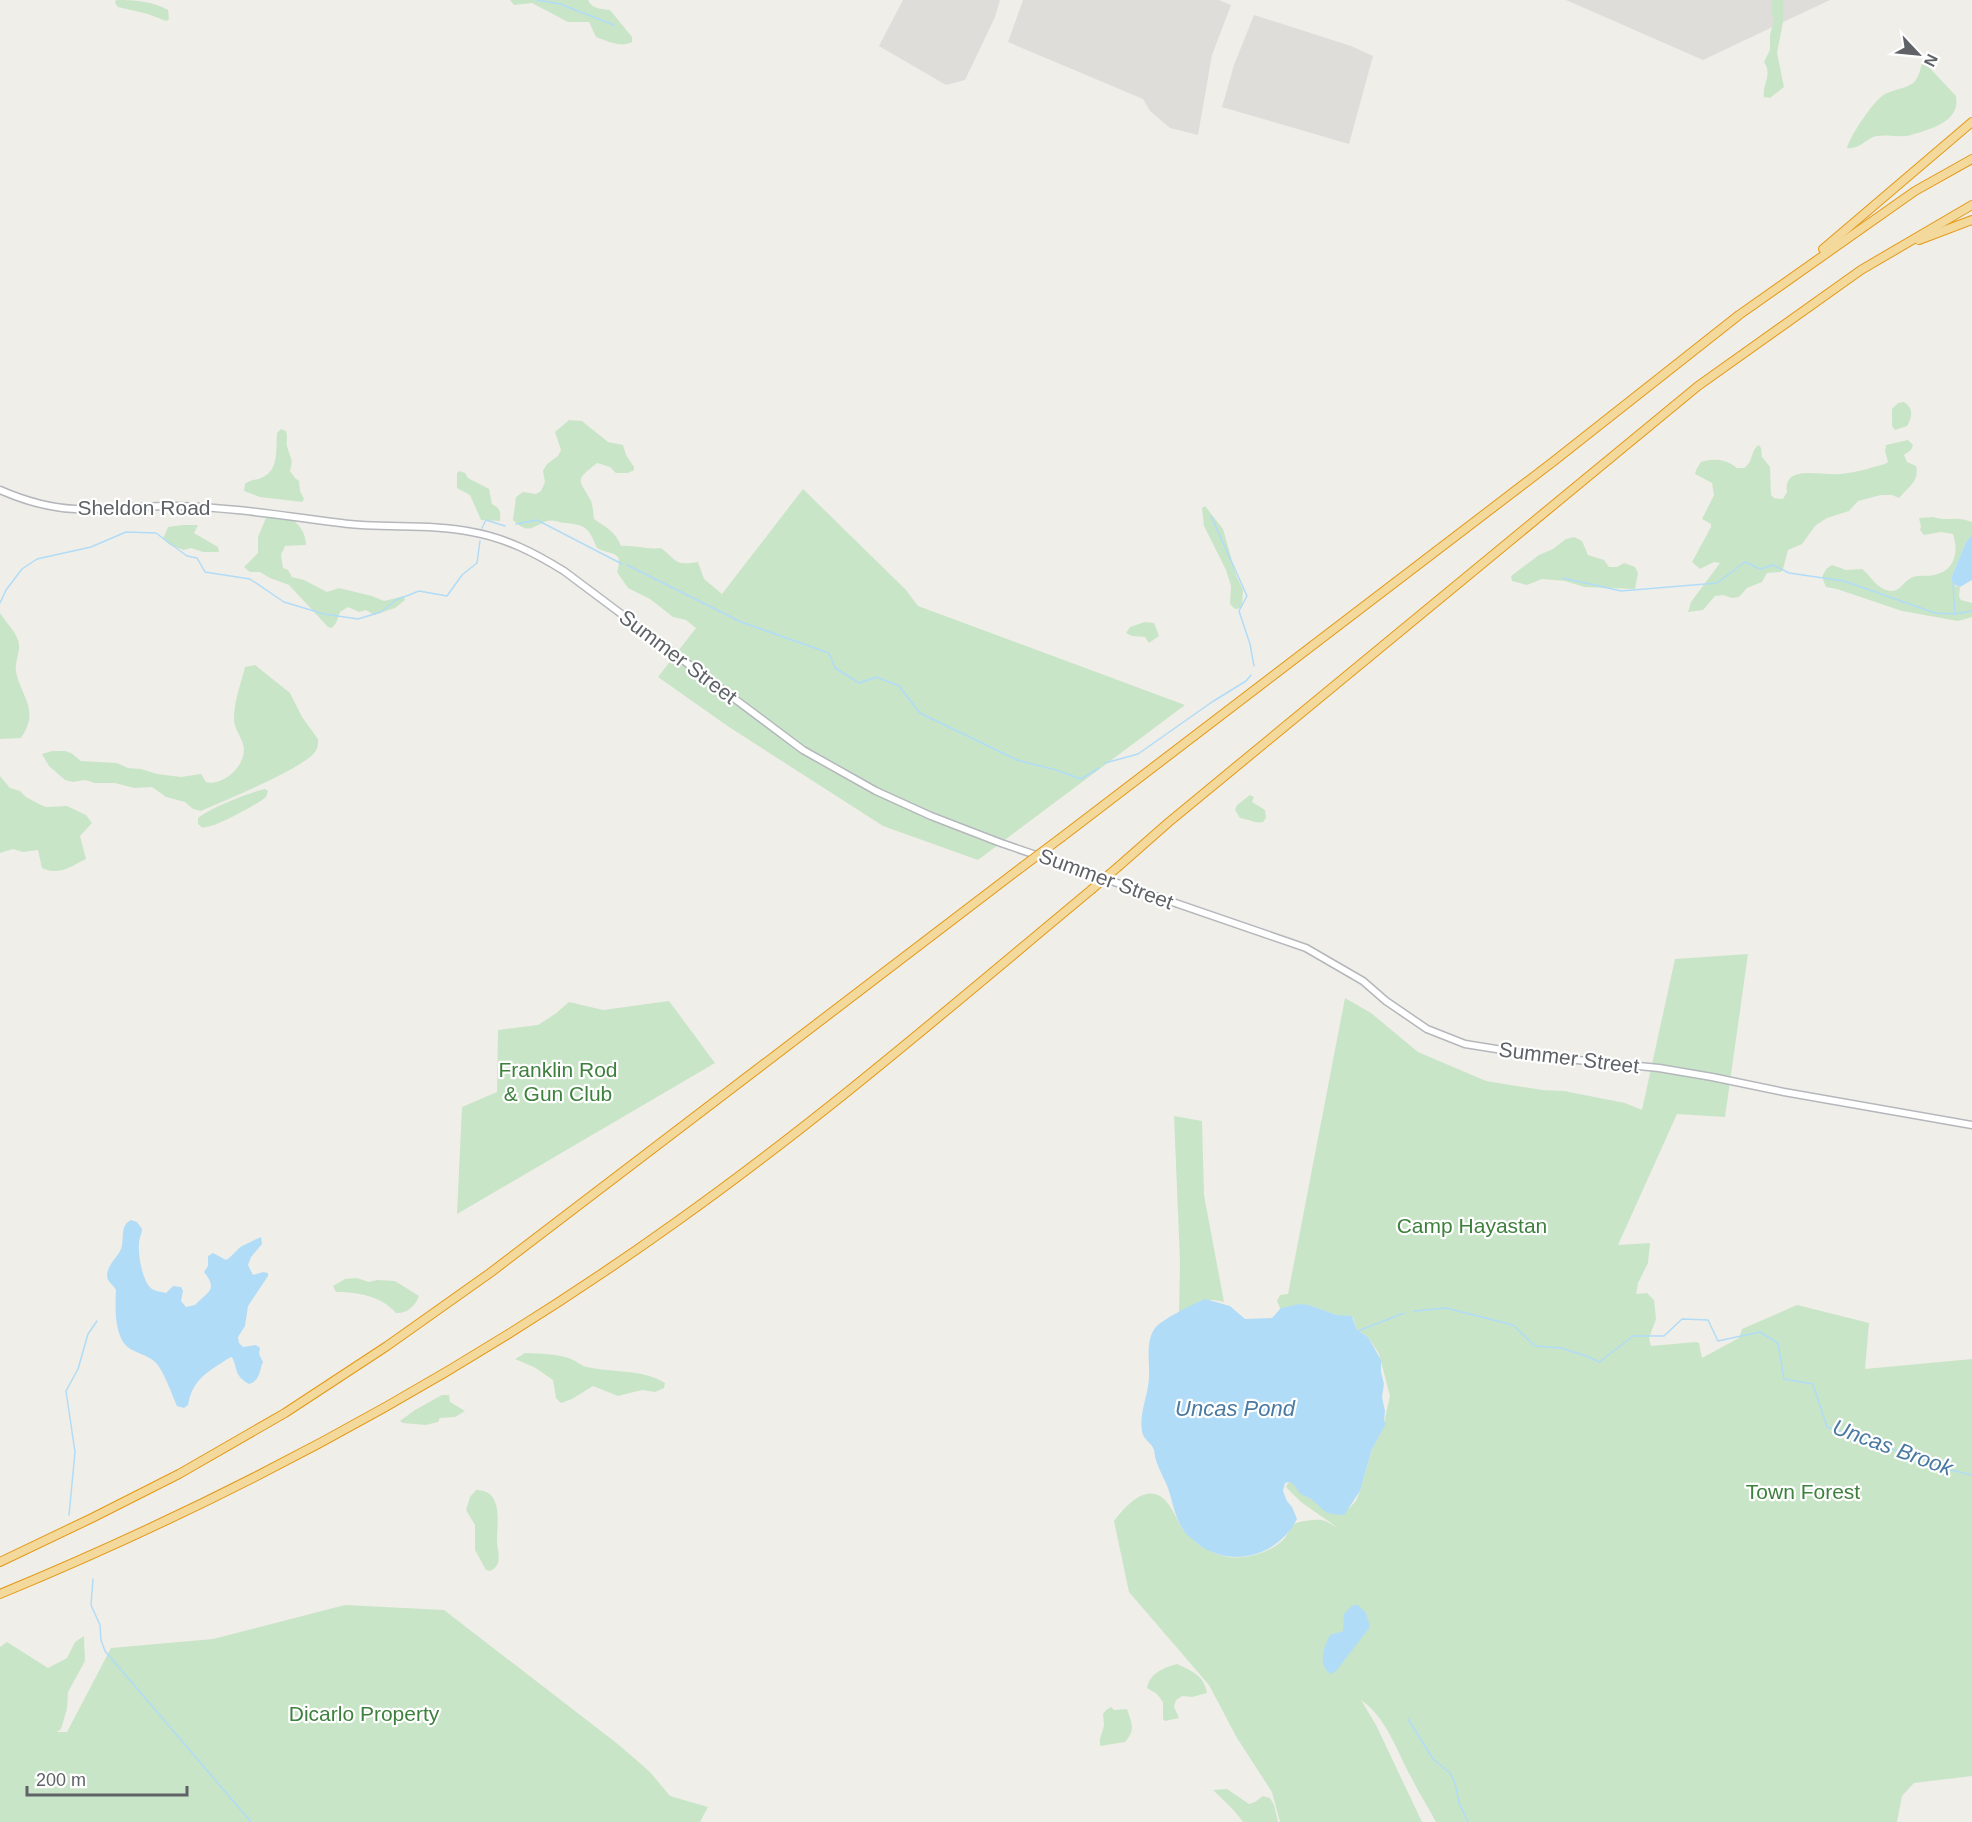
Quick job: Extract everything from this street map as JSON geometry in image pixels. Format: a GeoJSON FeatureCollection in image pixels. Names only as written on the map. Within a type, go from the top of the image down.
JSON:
{"type":"FeatureCollection","features":[{"type":"Feature","properties":{"kind":"highway"},"geometry":{"type":"LineString","coordinates":[[1788,280],[1972,122]]}},
{"type":"Feature","properties":{"kind":"highway"},"geometry":{"type":"LineString","coordinates":[[0,1562],[179,1474],[285,1413],[401,1337],[518,1252],[1788,280],[1915,191],[1972,159]]}},
{"type":"Feature","properties":{"kind":"highway"},"geometry":{"type":"LineString","coordinates":[[0,1594],[105,1549],[219,1495],[371,1415],[553,1306],[676,1222],[841,1097],[1650,424],[1727,364],[1861,270],[1972,205]]}},
{"type":"Feature","properties":{"kind":"highway"},"geometry":{"type":"LineString","coordinates":[[1861,270],[1923,238],[1972,220]]}},
{"type":"Feature","properties":{"kind":"main road","name":"Sheldon Road"},"geometry":{"type":"LineString","coordinates":[[0,490],[28,501],[74,509],[187,506],[239,509],[290,516]]}},
{"type":"Feature","properties":{"kind":"main road","name":"Summer Street"},"geometry":{"type":"LineString","coordinates":[[290,516],[342,523],[472,532],[507,542],[533,553],[578,581],[803,750],[872,789],[911,808],[1002,843],[1302,947],[1347,970],[1401,1012],[1446,1038],[1470,1045],[1523,1054],[1659,1068],[1972,1125]]}},
{"type":"Feature","properties":{"kind":"shaded area"},"geometry":{"type":"Polygon","coordinates":[[[903,0],[1000,0],[995,17],[965,80],[946,85],[879,46],[903,0]]]}},
{"type":"Feature","properties":{"kind":"shaded area"},"geometry":{"type":"Polygon","coordinates":[[[1023,0],[1219,0],[1231,5],[1212,55],[1198,135],[1170,128],[1150,111],[1143,99],[1008,42],[1023,0]]]}},
{"type":"Feature","properties":{"kind":"shaded area"},"geometry":{"type":"Polygon","coordinates":[[[1566,0],[1830,0],[1703,60],[1566,0]]]}},
{"type":"Feature","properties":{"kind":"shaded area"},"geometry":{"type":"Polygon","coordinates":[[[1254,15],[1351,46],[1373,56],[1349,144],[1222,107],[1234,65],[1254,15]]]}},
{"type":"Feature","properties":{"kind":"green space"},"geometry":{"type":"Polygon","coordinates":[[[116,0],[156,5],[168,10],[169,19],[166,21],[118,7],[116,0]]]}},
{"type":"Feature","properties":{"kind":"green space"},"geometry":{"type":"Polygon","coordinates":[[[510,0],[588,0],[594,7],[610,10],[632,37],[632,42],[618,44],[609,42],[596,37],[589,22],[568,22],[532,3],[514,5],[510,0]]]}},
{"type":"Feature","properties":{"kind":"green space"},"geometry":{"type":"Polygon","coordinates":[[[1771,0],[1783,0],[1783,22],[1777,53],[1784,87],[1770,98],[1764,97],[1768,71],[1764,62],[1770,50],[1770,35],[1774,20],[1771,13],[1771,0]]]}},
{"type":"Feature","properties":{"kind":"green space"},"geometry":{"type":"Polygon","coordinates":[[[1925,63],[1956,96],[1954,112],[1949,118],[1935,127],[1911,135],[1877,136],[1859,146],[1847,148],[1856,129],[1877,101],[1885,94],[1912,84],[1918,77],[1922,64],[1925,63]]]}},
{"type":"Feature","properties":{"kind":"green space"},"geometry":{"type":"Polygon","coordinates":[[[1904,402],[1911,410],[1910,420],[1907,426],[1895,430],[1892,426],[1892,409],[1898,403],[1904,402]]]}},
{"type":"Feature","properties":{"kind":"green space"},"geometry":{"type":"Polygon","coordinates":[[[569,420],[582,421],[608,442],[623,445],[634,467],[634,470],[628,473],[616,473],[610,467],[597,463],[585,473],[581,483],[591,501],[594,519],[613,533],[621,546],[661,548],[680,563],[698,562],[704,579],[722,594],[803,489],[906,590],[918,606],[1185,705],[978,860],[883,826],[729,727],[658,677],[696,628],[686,620],[673,617],[650,599],[628,588],[617,572],[618,557],[597,548],[586,529],[579,525],[552,520],[527,528],[518,525],[513,520],[516,497],[523,492],[536,494],[541,491],[545,482],[543,471],[561,450],[555,432],[569,420]]]}},
{"type":"Feature","properties":{"kind":"green space"},"geometry":{"type":"Polygon","coordinates":[[[281,429],[286,431],[287,446],[292,460],[290,471],[299,481],[304,499],[302,502],[260,497],[244,491],[245,484],[263,477],[272,469],[276,458],[277,433],[281,429]]]}},
{"type":"Feature","properties":{"kind":"green space"},"geometry":{"type":"Polygon","coordinates":[[[1908,440],[1913,445],[1911,450],[1904,455],[1907,462],[1916,466],[1917,471],[1915,480],[1899,498],[1892,495],[1881,495],[1858,501],[1849,511],[1827,518],[1816,525],[1802,544],[1788,550],[1781,572],[1767,573],[1762,582],[1747,588],[1739,597],[1715,596],[1703,610],[1688,612],[1691,602],[1720,563],[1714,562],[1700,569],[1692,562],[1711,527],[1711,524],[1702,519],[1714,495],[1712,483],[1695,474],[1701,462],[1720,460],[1737,468],[1744,468],[1759,445],[1762,457],[1770,467],[1771,495],[1774,498],[1783,499],[1787,492],[1787,483],[1797,475],[1845,473],[1885,464],[1888,462],[1886,445],[1908,440]]]}},
{"type":"Feature","properties":{"kind":"green space"},"geometry":{"type":"Polygon","coordinates":[[[460,471],[489,489],[492,504],[499,511],[500,521],[481,520],[470,495],[457,488],[457,473],[460,471]]]}},
{"type":"Feature","properties":{"kind":"green space"},"geometry":{"type":"Polygon","coordinates":[[[1205,506],[1223,529],[1236,575],[1243,590],[1242,608],[1235,609],[1230,604],[1231,586],[1226,570],[1204,526],[1202,508],[1205,506]]]}},
{"type":"Feature","properties":{"kind":"green space"},"geometry":{"type":"Polygon","coordinates":[[[286,516],[298,524],[306,541],[306,545],[285,546],[281,555],[283,568],[288,570],[292,577],[304,580],[327,592],[339,588],[384,601],[404,596],[405,600],[395,608],[374,615],[366,610],[359,612],[348,607],[340,612],[332,628],[328,627],[289,585],[260,572],[250,572],[244,567],[258,553],[258,537],[266,518],[286,516]]]}},
{"type":"Feature","properties":{"kind":"green space"},"geometry":{"type":"Polygon","coordinates":[[[1933,517],[1972,522],[1972,535],[1966,542],[1951,578],[1955,586],[1960,587],[1961,600],[1972,603],[1972,617],[1958,621],[1902,611],[1826,587],[1822,577],[1826,569],[1832,565],[1846,570],[1862,569],[1882,588],[1892,591],[1914,577],[1941,573],[1954,560],[1956,547],[1953,534],[1941,532],[1924,535],[1920,530],[1919,518],[1933,517]]]}},
{"type":"Feature","properties":{"kind":"green space"},"geometry":{"type":"Polygon","coordinates":[[[198,525],[194,533],[218,547],[219,552],[203,552],[191,548],[184,550],[170,545],[163,539],[168,527],[198,525]]]}},
{"type":"Feature","properties":{"kind":"green space"},"geometry":{"type":"Polygon","coordinates":[[[1574,537],[1582,541],[1588,555],[1604,560],[1609,567],[1617,567],[1624,563],[1635,567],[1638,573],[1635,589],[1584,587],[1565,581],[1542,579],[1527,585],[1512,581],[1511,576],[1539,555],[1553,549],[1566,539],[1574,537]]]}},
{"type":"Feature","properties":{"kind":"green space"},"geometry":{"type":"Polygon","coordinates":[[[0,613],[15,633],[19,644],[16,672],[29,712],[29,720],[21,738],[0,739],[0,613]]]}},
{"type":"Feature","properties":{"kind":"green space"},"geometry":{"type":"Polygon","coordinates":[[[1145,622],[1154,623],[1159,636],[1149,643],[1145,637],[1126,633],[1130,627],[1145,622]]]}},
{"type":"Feature","properties":{"kind":"green space"},"geometry":{"type":"Polygon","coordinates":[[[255,665],[290,693],[302,717],[318,739],[317,749],[307,759],[279,776],[201,811],[193,809],[185,802],[166,797],[152,787],[134,788],[115,783],[65,780],[49,766],[42,754],[65,751],[81,761],[117,763],[128,768],[181,777],[201,774],[206,782],[220,781],[234,772],[242,759],[243,744],[234,722],[234,712],[245,667],[255,665]]]}},
{"type":"Feature","properties":{"kind":"green space"},"geometry":{"type":"Polygon","coordinates":[[[0,776],[10,788],[20,791],[39,804],[46,807],[67,806],[86,815],[92,823],[80,836],[86,859],[64,870],[54,871],[42,868],[38,850],[23,852],[13,849],[0,853],[0,776]]]}},
{"type":"Feature","properties":{"kind":"green space"},"geometry":{"type":"Polygon","coordinates":[[[265,789],[268,791],[266,797],[237,815],[211,826],[202,827],[198,824],[198,818],[211,810],[265,789]]]}},
{"type":"Feature","properties":{"kind":"green space"},"geometry":{"type":"Polygon","coordinates":[[[1250,795],[1254,797],[1252,802],[1265,810],[1266,818],[1263,822],[1240,818],[1235,810],[1237,805],[1250,795]]]}},
{"type":"Feature","properties":{"kind":"green space"},"geometry":{"type":"Polygon","coordinates":[[[1748,954],[1725,1117],[1677,1114],[1618,1245],[1650,1243],[1648,1263],[1638,1283],[1636,1294],[1647,1293],[1654,1300],[1656,1319],[1649,1338],[1651,1346],[1696,1342],[1699,1343],[1702,1358],[1739,1338],[1742,1329],[1797,1305],[1869,1323],[1865,1369],[1972,1359],[1972,1776],[1914,1783],[1902,1796],[1897,1822],[1436,1822],[1384,1725],[1370,1707],[1361,1700],[1376,1725],[1422,1822],[1280,1822],[1272,1792],[1237,1738],[1209,1685],[1129,1592],[1114,1521],[1133,1501],[1141,1496],[1156,1494],[1164,1499],[1183,1529],[1198,1544],[1219,1555],[1247,1557],[1264,1552],[1278,1544],[1297,1523],[1322,1520],[1338,1528],[1301,1502],[1286,1487],[1291,1478],[1349,1508],[1356,1501],[1372,1449],[1383,1427],[1390,1396],[1379,1354],[1368,1337],[1357,1330],[1353,1317],[1337,1315],[1308,1305],[1285,1311],[1280,1308],[1277,1301],[1280,1295],[1288,1294],[1345,998],[1371,1013],[1418,1052],[1486,1081],[1542,1090],[1564,1091],[1625,1103],[1642,1110],[1675,959],[1748,954]]]}},
{"type":"Feature","properties":{"kind":"green space","name":"Franklin Rod & Gun Club"},"geometry":{"type":"Polygon","coordinates":[[[669,1001],[715,1063],[457,1214],[462,1107],[497,1092],[498,1030],[538,1025],[569,1002],[603,1010],[669,1001]]]}},
{"type":"Feature","properties":{"kind":"green space"},"geometry":{"type":"Polygon","coordinates":[[[1174,1116],[1202,1121],[1204,1195],[1224,1302],[1209,1300],[1199,1302],[1179,1316],[1180,1261],[1174,1116]]]}},
{"type":"Feature","properties":{"kind":"green space"},"geometry":{"type":"Polygon","coordinates":[[[357,1278],[369,1282],[395,1281],[419,1296],[410,1309],[396,1313],[376,1299],[361,1294],[336,1292],[333,1286],[345,1279],[357,1278]]]}},
{"type":"Feature","properties":{"kind":"green space"},"geometry":{"type":"Polygon","coordinates":[[[525,1353],[560,1356],[587,1367],[647,1375],[665,1383],[664,1388],[655,1392],[642,1390],[618,1396],[593,1386],[561,1403],[556,1398],[553,1380],[534,1367],[515,1359],[525,1353]]]}},
{"type":"Feature","properties":{"kind":"green space"},"geometry":{"type":"Polygon","coordinates":[[[442,1395],[449,1395],[450,1402],[465,1411],[455,1417],[440,1418],[438,1422],[426,1425],[400,1421],[415,1410],[442,1395]]]}},
{"type":"Feature","properties":{"kind":"green space"},"geometry":{"type":"Polygon","coordinates":[[[476,1490],[485,1491],[491,1495],[497,1509],[499,1559],[490,1571],[486,1570],[475,1550],[475,1525],[466,1510],[470,1497],[476,1490]]]}},
{"type":"Feature","properties":{"kind":"green space","name":"Dicarlo Property"},"geometry":{"type":"Polygon","coordinates":[[[345,1605],[444,1610],[619,1745],[650,1772],[670,1796],[708,1807],[700,1822],[0,1822],[0,1647],[7,1642],[48,1668],[67,1658],[75,1642],[84,1636],[85,1661],[68,1692],[67,1709],[61,1729],[57,1732],[67,1732],[111,1648],[213,1639],[345,1605]]]}},
{"type":"Feature","properties":{"kind":"green space"},"geometry":{"type":"Polygon","coordinates":[[[1177,1664],[1200,1678],[1207,1693],[1192,1697],[1182,1696],[1176,1700],[1174,1707],[1179,1718],[1165,1721],[1163,1702],[1157,1694],[1147,1688],[1154,1675],[1162,1669],[1177,1664]]]}},
{"type":"Feature","properties":{"kind":"green space"},"geometry":{"type":"Polygon","coordinates":[[[1111,1707],[1114,1710],[1127,1709],[1132,1730],[1125,1742],[1100,1746],[1104,1726],[1103,1714],[1111,1707]]]}},
{"type":"Feature","properties":{"kind":"green space"},"geometry":{"type":"Polygon","coordinates":[[[1227,1789],[1249,1804],[1263,1796],[1270,1798],[1278,1822],[1243,1822],[1213,1790],[1227,1789]]]}},
{"type":"Feature","properties":{"kind":"water"},"geometry":{"type":"Polygon","coordinates":[[[1972,535],[1972,580],[1960,587],[1953,584],[1951,578],[1966,542],[1972,535]]]}},
{"type":"Feature","properties":{"kind":"water"},"geometry":{"type":"Polygon","coordinates":[[[131,1220],[137,1222],[142,1229],[139,1254],[143,1274],[149,1285],[153,1290],[166,1293],[173,1286],[181,1287],[183,1291],[181,1301],[186,1307],[195,1305],[210,1290],[211,1283],[204,1272],[208,1266],[208,1256],[213,1253],[226,1260],[242,1246],[261,1237],[262,1244],[251,1257],[248,1265],[253,1275],[263,1272],[268,1273],[268,1276],[248,1306],[245,1326],[238,1337],[243,1347],[256,1345],[260,1348],[259,1354],[263,1362],[258,1377],[253,1382],[249,1384],[241,1378],[232,1357],[202,1377],[190,1396],[188,1405],[184,1408],[177,1406],[157,1364],[124,1343],[116,1321],[116,1290],[107,1275],[121,1249],[125,1226],[131,1220]]]}},
{"type":"Feature","properties":{"kind":"water","name":"Uncas Pond"},"geometry":{"type":"Polygon","coordinates":[[[1205,1299],[1230,1306],[1245,1319],[1272,1318],[1281,1308],[1300,1304],[1337,1315],[1352,1316],[1357,1330],[1368,1337],[1381,1360],[1384,1384],[1382,1397],[1386,1423],[1372,1449],[1360,1491],[1344,1515],[1325,1512],[1311,1499],[1300,1493],[1293,1484],[1285,1483],[1283,1491],[1297,1519],[1289,1531],[1268,1549],[1242,1557],[1214,1553],[1201,1546],[1186,1533],[1176,1516],[1153,1448],[1142,1431],[1152,1334],[1155,1328],[1164,1321],[1205,1299]]]}},
{"type":"Feature","properties":{"kind":"water"},"geometry":{"type":"Polygon","coordinates":[[[1353,1605],[1358,1605],[1366,1613],[1370,1627],[1336,1671],[1331,1674],[1323,1661],[1326,1645],[1330,1635],[1343,1631],[1344,1614],[1353,1605]]]}},
{"type":"Feature","properties":{"kind":"waterway"},"geometry":{"type":"LineString","coordinates":[[537,0],[560,4],[614,25]]}},
{"type":"Feature","properties":{"kind":"waterway"},"geometry":{"type":"LineString","coordinates":[[1211,516],[1247,596],[1239,611],[1250,644],[1254,666]]}},
{"type":"Feature","properties":{"kind":"waterway"},"geometry":{"type":"LineString","coordinates":[[482,528],[486,520],[505,526]]}},
{"type":"Feature","properties":{"kind":"waterway"},"geometry":{"type":"LineString","coordinates":[[516,524],[537,520],[622,564]]}},
{"type":"Feature","properties":{"kind":"waterway"},"geometry":{"type":"LineString","coordinates":[[0,603],[6,590],[22,569],[37,559],[91,547],[126,532],[156,533],[187,556],[197,558],[205,572],[250,579],[284,602],[324,614],[358,619],[381,612],[396,600],[419,591],[447,596],[462,575],[477,563],[480,541]]}},
{"type":"Feature","properties":{"kind":"waterway"},"geometry":{"type":"LineString","coordinates":[[1563,578],[1621,591],[1717,583],[1745,562],[1760,569],[1773,565],[1789,573],[1844,581],[1935,613],[1955,614],[1972,611]]}},
{"type":"Feature","properties":{"kind":"waterway"},"geometry":{"type":"LineString","coordinates":[[627,565],[741,622],[829,653],[835,668],[859,683],[876,677],[899,686],[920,713],[1017,760],[1081,779],[1099,768]]}},
{"type":"Feature","properties":{"kind":"waterway"},"geometry":{"type":"LineString","coordinates":[[1953,585],[1955,613]]}},
{"type":"Feature","properties":{"kind":"waterway"},"geometry":{"type":"LineString","coordinates":[[1105,763],[1138,754],[1246,681],[1251,675]]}},
{"type":"Feature","properties":{"kind":"waterway","name":"Uncas Brook"},"geometry":{"type":"LineString","coordinates":[[1414,1311],[1446,1308],[1513,1325],[1535,1346],[1561,1348],[1599,1362],[1633,1336],[1664,1336],[1682,1319],[1708,1320],[1718,1341],[1760,1332],[1778,1343],[1784,1379],[1813,1384],[1827,1427],[1922,1458],[1943,1468],[1972,1475]]}},
{"type":"Feature","properties":{"kind":"waterway","name":"Uncas Brook"},"geometry":{"type":"LineString","coordinates":[[1358,1331],[1404,1313]]}},
{"type":"Feature","properties":{"kind":"waterway"},"geometry":{"type":"LineString","coordinates":[[69,1515],[75,1452],[66,1391],[78,1369],[88,1334],[97,1321]]}},
{"type":"Feature","properties":{"kind":"waterway"},"geometry":{"type":"LineString","coordinates":[[93,1579],[91,1605],[100,1625],[101,1640],[105,1651],[251,1822]]}},
{"type":"Feature","properties":{"kind":"waterway"},"geometry":{"type":"LineString","coordinates":[[1408,1719],[1433,1759],[1450,1773],[1455,1783],[1459,1803],[1468,1822]]}},
{"type":"Feature","properties":{"kind":"park label","name":"Camp Hayastan"},"geometry":{"type":"Point","coordinates":[1472,1226]}},
{"type":"Feature","properties":{"kind":"park label","name":"Town Forest"},"geometry":{"type":"Point","coordinates":[1803,1492]}}]}
